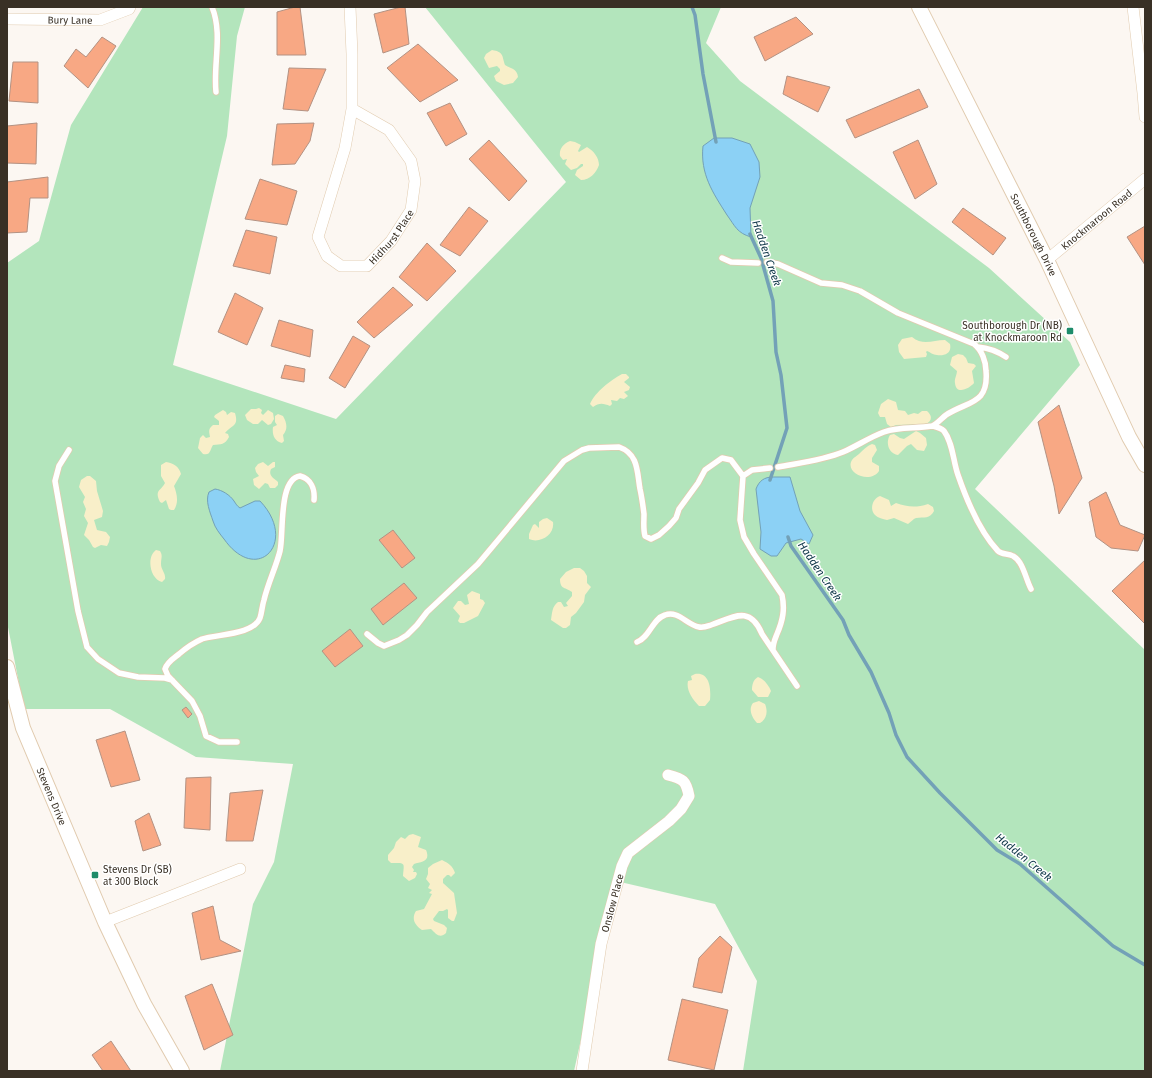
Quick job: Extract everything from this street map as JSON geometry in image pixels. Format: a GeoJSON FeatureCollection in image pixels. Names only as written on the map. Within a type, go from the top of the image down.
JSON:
{"type":"FeatureCollection","features":[{"type":"Feature","properties":{"kind":"street","name":"Bury Lane"},"geometry":{"type":"LineString","coordinates":[[7,19],[100,20],[129,9],[130,7]]}},
{"type":"Feature","properties":{"kind":"street","name":"Hidhurst Place"},"geometry":{"type":"LineString","coordinates":[[350,7],[352,108],[345,148],[318,237],[327,256],[341,266],[367,266],[391,241],[411,210],[415,181],[411,161],[389,130],[352,108]]}},
{"type":"Feature","properties":{"kind":"street","name":"Southborough Drive"},"geometry":{"type":"LineString","coordinates":[[919,7],[1047,260],[1129,437],[1145,465]]}},
{"type":"Feature","properties":{"kind":"street"},"geometry":{"type":"LineString","coordinates":[[1133,7],[1145,117]]}},
{"type":"Feature","properties":{"kind":"street","name":"Knockmaroon Road"},"geometry":{"type":"LineString","coordinates":[[1047,260],[1145,179]]}},
{"type":"Feature","properties":{"kind":"street","name":"Stevens Drive"},"geometry":{"type":"LineString","coordinates":[[7,667],[23,728],[105,922],[144,1004],[182,1071]]}},
{"type":"Feature","properties":{"kind":"street","name":"Onslow Place"},"geometry":{"type":"LineString","coordinates":[[582,1071],[601,944],[622,866],[628,853],[669,821],[681,809],[689,796],[688,787],[682,779],[668,775]]}},
{"type":"Feature","properties":{"kind":"street"},"geometry":{"type":"LineString","coordinates":[[105,922],[240,869]]}},
{"type":"Feature","properties":{"kind":"lane"},"geometry":{"type":"LineString","coordinates":[[212,7],[216,19],[218,36],[216,92]]}},
{"type":"Feature","properties":{"kind":"lane"},"geometry":{"type":"LineString","coordinates":[[722,258],[731,262],[758,262]]}},
{"type":"Feature","properties":{"kind":"lane"},"geometry":{"type":"LineString","coordinates":[[767,262],[778,264],[822,283],[860,291],[898,313],[978,347],[997,351],[1006,357]]}},
{"type":"Feature","properties":{"kind":"lane"},"geometry":{"type":"LineString","coordinates":[[933,426],[947,414],[975,402],[985,389],[987,380],[986,368],[978,347]]}},
{"type":"Feature","properties":{"kind":"lane"},"geometry":{"type":"LineString","coordinates":[[778,467],[801,464],[842,452],[884,432],[901,428],[933,426],[942,429],[948,439],[968,503],[977,520],[1000,553],[1012,555],[1016,558],[1025,572],[1031,589]]}},
{"type":"Feature","properties":{"kind":"lane"},"geometry":{"type":"LineString","coordinates":[[367,634],[384,646],[407,635],[432,606],[478,564],[511,523],[538,493],[559,465],[570,456],[582,450],[589,448],[619,447],[623,448],[633,457],[638,467],[643,503],[644,534],[649,539],[659,535],[674,521],[679,509],[698,483],[705,470],[722,458],[731,460],[743,476],[740,520],[744,536],[754,554],[779,590],[784,602],[784,612],[773,643],[773,649]]}},
{"type":"Feature","properties":{"kind":"lane"},"geometry":{"type":"LineString","coordinates":[[69,450],[58,466],[55,481],[78,610],[87,647],[98,660],[119,673],[138,677],[165,678],[172,680]]}},
{"type":"Feature","properties":{"kind":"lane"},"geometry":{"type":"LineString","coordinates":[[743,476],[752,470],[770,468]]}},
{"type":"Feature","properties":{"kind":"lane"},"geometry":{"type":"LineString","coordinates":[[238,742],[219,742],[206,736],[200,716],[192,701],[166,673],[166,666],[170,661],[191,645],[203,639],[244,630],[258,622],[263,600],[279,553],[284,501],[287,489],[292,480],[300,476],[307,479],[311,483],[314,492],[314,500]]}},
{"type":"Feature","properties":{"kind":"lane"},"geometry":{"type":"LineString","coordinates":[[637,642],[647,634],[660,617],[668,614],[675,614],[700,627],[737,615],[742,615],[752,618],[759,626],[797,686]]}},
{"type":"Feature","properties":{"kind":"green space"},"geometry":{"type":"Polygon","coordinates":[[[143,7],[245,7],[237,36],[227,136],[173,365],[336,419],[566,182],[425,7],[721,7],[706,43],[740,81],[989,268],[1070,342],[1080,365],[975,489],[1145,650],[1145,1071],[743,1071],[757,981],[715,904],[616,881],[574,1071],[220,1071],[253,904],[274,862],[293,764],[196,757],[110,709],[24,709],[7,622],[7,263],[39,241],[71,125],[143,7]]]}},
{"type":"Feature","properties":{"kind":"sand"},"geometry":{"type":"Polygon","coordinates":[[[492,50],[501,53],[505,65],[516,72],[518,77],[513,83],[504,85],[496,81],[494,76],[500,71],[500,69],[497,66],[489,68],[484,58],[486,54],[492,50]]]}},
{"type":"Feature","properties":{"kind":"sand"},"geometry":{"type":"Polygon","coordinates":[[[570,141],[581,145],[578,151],[579,152],[587,147],[597,157],[599,162],[598,168],[592,176],[587,179],[581,180],[575,175],[577,170],[583,166],[583,164],[571,170],[565,164],[567,159],[563,160],[560,156],[562,147],[570,141]]]}},
{"type":"Feature","properties":{"kind":"sand"},"geometry":{"type":"Polygon","coordinates":[[[912,337],[916,340],[924,342],[945,340],[950,344],[950,350],[943,355],[936,355],[927,351],[926,357],[904,359],[899,352],[898,345],[902,339],[912,337]]]}},
{"type":"Feature","properties":{"kind":"sand"},"geometry":{"type":"Polygon","coordinates":[[[958,354],[963,355],[968,363],[976,366],[972,371],[974,383],[963,390],[956,387],[955,380],[957,371],[950,365],[952,357],[958,354]]]}},
{"type":"Feature","properties":{"kind":"sand"},"geometry":{"type":"Polygon","coordinates":[[[622,374],[626,374],[629,377],[624,382],[630,387],[629,390],[624,392],[628,396],[624,399],[620,398],[617,401],[611,400],[612,404],[610,406],[600,404],[593,407],[590,404],[599,391],[622,374]]]}},
{"type":"Feature","properties":{"kind":"sand"},"geometry":{"type":"Polygon","coordinates":[[[888,399],[896,402],[898,410],[905,411],[908,415],[927,411],[931,419],[925,424],[896,425],[891,427],[887,424],[885,417],[880,417],[878,413],[881,404],[888,399]]]}},
{"type":"Feature","properties":{"kind":"sand"},"geometry":{"type":"Polygon","coordinates":[[[259,408],[262,410],[261,413],[263,415],[268,410],[273,413],[274,419],[271,424],[268,425],[262,420],[258,424],[253,424],[247,420],[245,415],[251,409],[259,408]]]}},
{"type":"Feature","properties":{"kind":"sand"},"geometry":{"type":"Polygon","coordinates":[[[223,410],[227,415],[231,412],[235,413],[236,421],[234,425],[225,433],[228,434],[229,437],[222,444],[213,445],[208,454],[203,454],[198,448],[200,438],[203,435],[206,438],[210,437],[210,428],[213,425],[219,425],[219,421],[214,417],[223,410]]]}},
{"type":"Feature","properties":{"kind":"sand"},"geometry":{"type":"Polygon","coordinates":[[[278,414],[283,416],[286,424],[286,430],[283,435],[284,441],[282,443],[275,439],[273,432],[273,427],[277,425],[275,422],[275,416],[278,414]]]}},
{"type":"Feature","properties":{"kind":"sand"},"geometry":{"type":"Polygon","coordinates":[[[916,431],[926,438],[927,445],[924,451],[917,450],[911,444],[898,455],[892,453],[888,445],[890,435],[894,434],[904,439],[916,431]]]}},
{"type":"Feature","properties":{"kind":"sand"},"geometry":{"type":"Polygon","coordinates":[[[872,444],[875,445],[877,450],[872,458],[872,462],[879,466],[879,471],[870,477],[860,476],[852,469],[852,460],[865,448],[872,444]]]}},
{"type":"Feature","properties":{"kind":"sand"},"geometry":{"type":"Polygon","coordinates":[[[166,462],[175,465],[181,474],[174,486],[177,504],[174,510],[169,509],[166,500],[162,503],[158,498],[158,493],[165,483],[161,476],[161,465],[166,462]]]}},
{"type":"Feature","properties":{"kind":"sand"},"geometry":{"type":"Polygon","coordinates":[[[263,462],[268,466],[275,462],[275,467],[271,469],[270,473],[278,482],[278,485],[275,488],[270,488],[268,484],[265,483],[259,489],[254,485],[253,479],[259,476],[255,468],[258,464],[263,462]]]}},
{"type":"Feature","properties":{"kind":"sand"},"geometry":{"type":"Polygon","coordinates":[[[87,476],[90,476],[96,481],[97,491],[103,511],[102,517],[94,520],[97,530],[106,532],[110,537],[107,546],[101,545],[95,548],[84,535],[88,523],[84,516],[86,509],[83,502],[85,497],[79,487],[81,480],[87,476]]]}},
{"type":"Feature","properties":{"kind":"sand"},"geometry":{"type":"Polygon","coordinates":[[[880,496],[889,500],[891,506],[896,503],[912,506],[928,504],[933,507],[934,511],[929,516],[916,518],[908,524],[894,518],[887,520],[882,519],[875,515],[872,510],[875,499],[880,496]]]}},
{"type":"Feature","properties":{"kind":"sand"},"geometry":{"type":"Polygon","coordinates":[[[547,518],[553,522],[552,531],[542,539],[529,539],[529,534],[533,525],[535,524],[539,528],[539,522],[547,518]]]}},
{"type":"Feature","properties":{"kind":"sand"},"geometry":{"type":"Polygon","coordinates":[[[156,550],[160,551],[161,554],[161,566],[165,577],[162,582],[155,577],[151,568],[151,558],[156,550]]]}},
{"type":"Feature","properties":{"kind":"sand"},"geometry":{"type":"Polygon","coordinates":[[[574,568],[580,568],[584,571],[587,576],[587,583],[591,587],[585,595],[584,602],[571,617],[570,625],[563,628],[551,620],[552,613],[553,608],[558,602],[561,602],[564,607],[568,606],[566,603],[572,596],[572,592],[562,587],[560,579],[566,572],[574,568]]]}},
{"type":"Feature","properties":{"kind":"sand"},"geometry":{"type":"Polygon","coordinates":[[[472,591],[480,594],[480,599],[485,603],[478,616],[464,623],[460,623],[458,621],[460,616],[453,608],[458,601],[461,601],[465,605],[469,604],[467,595],[472,591]]]}},
{"type":"Feature","properties":{"kind":"sand"},"geometry":{"type":"Polygon","coordinates":[[[700,674],[707,678],[710,686],[710,700],[705,706],[699,706],[689,691],[688,681],[692,680],[691,676],[700,674]]]}},
{"type":"Feature","properties":{"kind":"sand"},"geometry":{"type":"Polygon","coordinates":[[[758,677],[768,685],[771,691],[768,697],[758,697],[752,690],[753,683],[758,677]]]}},
{"type":"Feature","properties":{"kind":"sand"},"geometry":{"type":"Polygon","coordinates":[[[759,701],[765,704],[767,712],[764,719],[760,723],[757,723],[752,716],[751,708],[753,703],[759,701]]]}},
{"type":"Feature","properties":{"kind":"sand"},"geometry":{"type":"Polygon","coordinates":[[[413,834],[421,837],[418,847],[426,850],[427,857],[424,861],[414,864],[412,867],[414,870],[413,872],[416,872],[417,874],[415,878],[409,881],[403,876],[403,864],[391,863],[388,860],[388,855],[401,837],[405,839],[409,835],[413,834]]]}},
{"type":"Feature","properties":{"kind":"sand"},"geometry":{"type":"Polygon","coordinates":[[[442,860],[453,868],[455,873],[451,877],[447,875],[443,879],[443,883],[454,893],[457,913],[454,921],[448,918],[447,909],[439,911],[433,919],[447,928],[446,933],[440,936],[431,929],[422,930],[417,926],[414,917],[416,911],[424,909],[432,894],[429,893],[432,890],[428,888],[430,884],[426,879],[428,868],[442,860]]]}},
{"type":"Feature","properties":{"kind":"water"},"geometry":{"type":"Polygon","coordinates":[[[714,138],[732,138],[750,144],[759,162],[760,177],[750,208],[751,237],[742,233],[734,226],[712,191],[709,183],[704,166],[703,146],[714,138]]]}},
{"type":"Feature","properties":{"kind":"water"},"geometry":{"type":"Polygon","coordinates":[[[773,477],[790,477],[800,511],[813,535],[809,544],[801,539],[786,543],[777,556],[771,556],[760,549],[761,532],[756,489],[762,480],[773,477]]]}},
{"type":"Feature","properties":{"kind":"water"},"geometry":{"type":"Polygon","coordinates":[[[215,489],[228,495],[240,508],[255,501],[260,501],[271,516],[275,531],[274,543],[269,553],[260,558],[249,559],[237,553],[224,539],[215,526],[208,506],[209,492],[215,489]]]}},
{"type":"Feature","properties":{"kind":"building"},"geometry":{"type":"Polygon","coordinates":[[[300,7],[306,55],[277,55],[277,12],[300,7]]]}},
{"type":"Feature","properties":{"kind":"building"},"geometry":{"type":"Polygon","coordinates":[[[405,7],[409,44],[383,53],[374,14],[405,7]]]}},
{"type":"Feature","properties":{"kind":"building"},"geometry":{"type":"Polygon","coordinates":[[[796,17],[813,34],[765,61],[754,37],[796,17]]]}},
{"type":"Feature","properties":{"kind":"building"},"geometry":{"type":"Polygon","coordinates":[[[102,37],[116,46],[88,88],[64,66],[76,49],[86,57],[102,37]]]}},
{"type":"Feature","properties":{"kind":"building"},"geometry":{"type":"Polygon","coordinates":[[[418,44],[458,80],[420,102],[387,68],[418,44]]]}},
{"type":"Feature","properties":{"kind":"building"},"geometry":{"type":"Polygon","coordinates":[[[13,62],[38,62],[38,103],[9,101],[13,62]]]}},
{"type":"Feature","properties":{"kind":"building"},"geometry":{"type":"Polygon","coordinates":[[[289,68],[326,69],[308,111],[283,109],[289,68]]]}},
{"type":"Feature","properties":{"kind":"building"},"geometry":{"type":"Polygon","coordinates":[[[787,76],[830,87],[818,112],[783,94],[787,76]]]}},
{"type":"Feature","properties":{"kind":"building"},"geometry":{"type":"Polygon","coordinates":[[[919,89],[928,107],[855,138],[846,120],[919,89]]]}},
{"type":"Feature","properties":{"kind":"building"},"geometry":{"type":"Polygon","coordinates":[[[450,103],[467,134],[446,146],[427,113],[450,103]]]}},
{"type":"Feature","properties":{"kind":"building"},"geometry":{"type":"Polygon","coordinates":[[[37,123],[36,164],[7,163],[7,126],[37,123]]]}},
{"type":"Feature","properties":{"kind":"building"},"geometry":{"type":"Polygon","coordinates":[[[314,123],[310,141],[295,164],[272,165],[277,124],[314,123]]]}},
{"type":"Feature","properties":{"kind":"building"},"geometry":{"type":"Polygon","coordinates":[[[489,140],[527,181],[509,201],[469,159],[489,140]]]}},
{"type":"Feature","properties":{"kind":"building"},"geometry":{"type":"Polygon","coordinates":[[[918,140],[937,184],[915,199],[893,152],[918,140]]]}},
{"type":"Feature","properties":{"kind":"building"},"geometry":{"type":"Polygon","coordinates":[[[48,177],[48,198],[30,198],[27,232],[7,233],[7,182],[48,177]]]}},
{"type":"Feature","properties":{"kind":"building"},"geometry":{"type":"Polygon","coordinates":[[[260,179],[297,191],[287,225],[245,219],[260,179]]]}},
{"type":"Feature","properties":{"kind":"building"},"geometry":{"type":"Polygon","coordinates":[[[469,207],[488,221],[460,256],[440,245],[469,207]]]}},
{"type":"Feature","properties":{"kind":"building"},"geometry":{"type":"Polygon","coordinates":[[[963,208],[1006,238],[993,255],[952,222],[963,208]]]}},
{"type":"Feature","properties":{"kind":"building"},"geometry":{"type":"Polygon","coordinates":[[[1145,226],[1145,265],[1127,237],[1145,226]]]}},
{"type":"Feature","properties":{"kind":"building"},"geometry":{"type":"Polygon","coordinates":[[[246,230],[277,237],[270,274],[233,266],[246,230]]]}},
{"type":"Feature","properties":{"kind":"building"},"geometry":{"type":"Polygon","coordinates":[[[427,243],[456,271],[427,301],[399,277],[427,243]]]}},
{"type":"Feature","properties":{"kind":"building"},"geometry":{"type":"Polygon","coordinates":[[[393,287],[413,305],[374,338],[357,322],[393,287]]]}},
{"type":"Feature","properties":{"kind":"building"},"geometry":{"type":"Polygon","coordinates":[[[235,293],[263,308],[247,345],[218,332],[235,293]]]}},
{"type":"Feature","properties":{"kind":"building"},"geometry":{"type":"Polygon","coordinates":[[[279,320],[313,330],[310,357],[271,346],[279,320]]]}},
{"type":"Feature","properties":{"kind":"building"},"geometry":{"type":"Polygon","coordinates":[[[353,336],[370,346],[345,388],[329,378],[353,336]]]}},
{"type":"Feature","properties":{"kind":"building"},"geometry":{"type":"Polygon","coordinates":[[[285,365],[305,369],[304,382],[281,378],[285,365]]]}},
{"type":"Feature","properties":{"kind":"building"},"geometry":{"type":"Polygon","coordinates":[[[1059,405],[1082,478],[1059,514],[1054,486],[1038,422],[1059,405]]]}},
{"type":"Feature","properties":{"kind":"building"},"geometry":{"type":"Polygon","coordinates":[[[1106,492],[1120,525],[1145,535],[1138,551],[1111,548],[1096,537],[1089,502],[1106,492]]]}},
{"type":"Feature","properties":{"kind":"building"},"geometry":{"type":"Polygon","coordinates":[[[393,530],[415,558],[402,568],[379,540],[393,530]]]}},
{"type":"Feature","properties":{"kind":"building"},"geometry":{"type":"Polygon","coordinates":[[[1145,560],[1145,624],[1112,591],[1145,560]]]}},
{"type":"Feature","properties":{"kind":"building"},"geometry":{"type":"Polygon","coordinates":[[[404,583],[417,598],[383,625],[371,609],[404,583]]]}},
{"type":"Feature","properties":{"kind":"building"},"geometry":{"type":"Polygon","coordinates":[[[350,629],[363,646],[335,667],[322,651],[350,629]]]}},
{"type":"Feature","properties":{"kind":"building"},"geometry":{"type":"Polygon","coordinates":[[[186,707],[192,714],[188,718],[182,710],[186,707]]]}},
{"type":"Feature","properties":{"kind":"building"},"geometry":{"type":"Polygon","coordinates":[[[125,731],[140,780],[111,787],[96,740],[125,731]]]}},
{"type":"Feature","properties":{"kind":"building"},"geometry":{"type":"Polygon","coordinates":[[[211,777],[210,830],[184,828],[186,778],[211,777]]]}},
{"type":"Feature","properties":{"kind":"building"},"geometry":{"type":"Polygon","coordinates":[[[263,790],[253,841],[226,841],[230,793],[263,790]]]}},
{"type":"Feature","properties":{"kind":"building"},"geometry":{"type":"Polygon","coordinates":[[[149,813],[161,845],[143,851],[135,821],[149,813]]]}},
{"type":"Feature","properties":{"kind":"building"},"geometry":{"type":"Polygon","coordinates":[[[213,906],[220,940],[241,951],[201,960],[192,913],[213,906]]]}},
{"type":"Feature","properties":{"kind":"building"},"geometry":{"type":"Polygon","coordinates":[[[720,936],[732,947],[722,993],[693,987],[699,958],[720,936]]]}},
{"type":"Feature","properties":{"kind":"building"},"geometry":{"type":"Polygon","coordinates":[[[212,984],[233,1035],[204,1050],[185,996],[212,984]]]}},
{"type":"Feature","properties":{"kind":"building"},"geometry":{"type":"Polygon","coordinates":[[[682,999],[728,1010],[714,1070],[668,1060],[682,999]]]}},
{"type":"Feature","properties":{"kind":"building"},"geometry":{"type":"Polygon","coordinates":[[[111,1041],[131,1071],[103,1071],[92,1055],[111,1041]]]}},
{"type":"Feature","properties":{"kind":"waterway","name":"Hadden Creek"},"geometry":{"type":"LineString","coordinates":[[692,7],[695,15],[703,74],[716,142]]}},
{"type":"Feature","properties":{"kind":"waterway","name":"Hadden Creek"},"geometry":{"type":"LineString","coordinates":[[750,234],[761,258],[773,301],[776,352],[781,375],[787,428],[770,480]]}},
{"type":"Feature","properties":{"kind":"waterway","name":"Hadden Creek"},"geometry":{"type":"LineString","coordinates":[[788,537],[791,546],[843,620],[849,635],[871,672],[889,713],[896,735],[907,757],[940,793],[997,850],[1020,864],[1113,946],[1145,965]]}},
{"type":"Feature","properties":{"kind":"place","name":"Southborough Dr (NB) at Knockmaroon Rd"},"geometry":{"type":"Point","coordinates":[1070,331]}},
{"type":"Feature","properties":{"kind":"place","name":"Stevens Dr (SB) at 300 Block"},"geometry":{"type":"Point","coordinates":[95,875]}}]}
